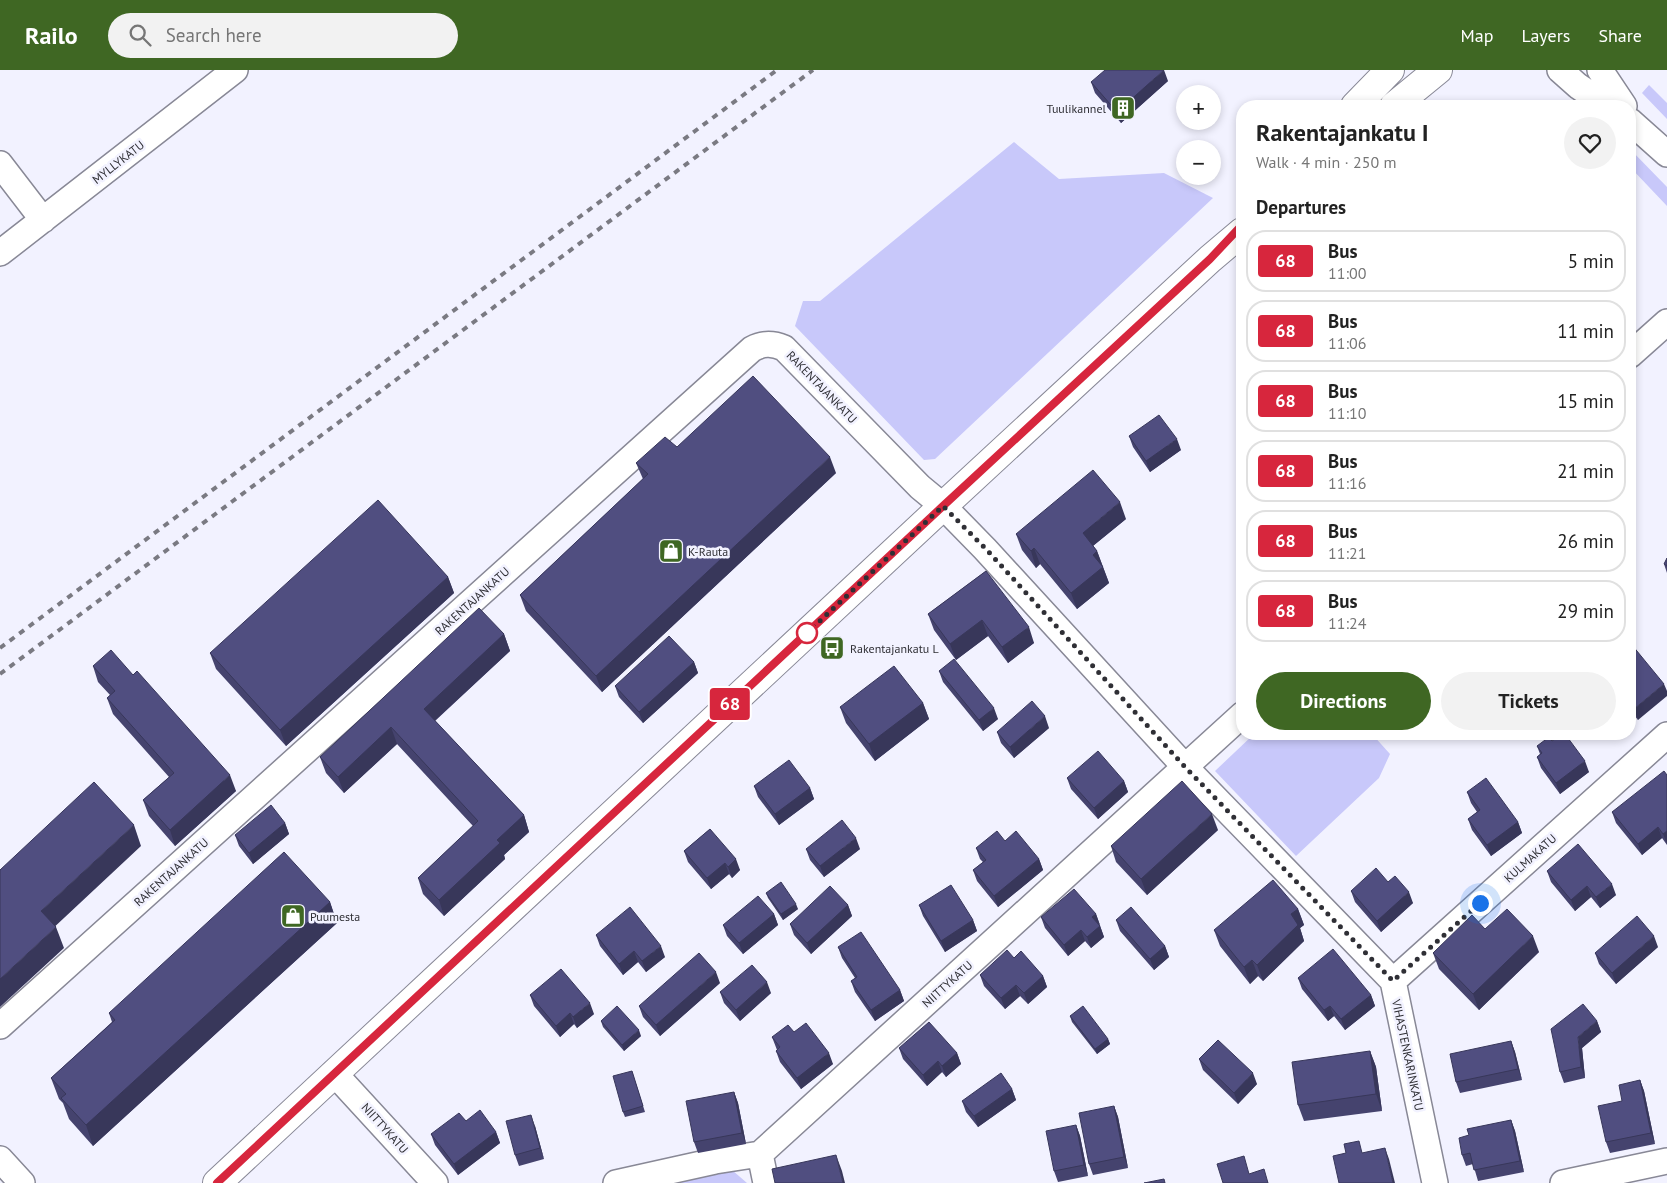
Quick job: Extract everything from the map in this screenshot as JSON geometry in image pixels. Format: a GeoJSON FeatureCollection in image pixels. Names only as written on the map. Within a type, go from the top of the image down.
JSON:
{"type":"FeatureCollection","features":[{"type":"Feature","properties":{"kind":"main road"},"geometry":{"type":"LineString","coordinates":[[1361,100],[1390,70]]}},
{"type":"Feature","properties":{"kind":"main road"},"geometry":{"type":"LineString","coordinates":[[1401,100],[1438,70]]}},
{"type":"Feature","properties":{"kind":"main road"},"geometry":{"type":"LineString","coordinates":[[1210,259],[1236,231]]}},
{"type":"Feature","properties":{"kind":"main road"},"geometry":{"type":"LineString","coordinates":[[217,1183],[943,506],[1236,237]]}},
{"type":"Feature","properties":{"kind":"street","name":"MYLLYKATU"},"geometry":{"type":"LineString","coordinates":[[0,253],[235,70]]}},
{"type":"Feature","properties":{"kind":"street"},"geometry":{"type":"LineString","coordinates":[[1560,70],[1578,86],[1599,100]]}},
{"type":"Feature","properties":{"kind":"street"},"geometry":{"type":"LineString","coordinates":[[1600,70],[1620,100]]}},
{"type":"Feature","properties":{"kind":"street"},"geometry":{"type":"LineString","coordinates":[[1636,124],[1666,154]]}},
{"type":"Feature","properties":{"kind":"street"},"geometry":{"type":"LineString","coordinates":[[0,164],[43,220]]}},
{"type":"Feature","properties":{"kind":"street"},"geometry":{"type":"LineString","coordinates":[[1636,350],[1667,322]]}},
{"type":"Feature","properties":{"kind":"street","name":"RAKENTAJANKATU"},"geometry":{"type":"LineString","coordinates":[[0,1026],[752,349],[762,344],[774,344],[784,348],[920,487],[943,506]]}},
{"type":"Feature","properties":{"kind":"street"},"geometry":{"type":"LineString","coordinates":[[943,506],[986,549],[1186,768],[1393,981]]}},
{"type":"Feature","properties":{"kind":"street","name":"NIITTYKATU"},"geometry":{"type":"LineString","coordinates":[[760,1154],[1236,721]]}},
{"type":"Feature","properties":{"kind":"street","name":"KULMAKATU"},"geometry":{"type":"LineString","coordinates":[[1393,981],[1667,735]]}},
{"type":"Feature","properties":{"kind":"street","name":"VIHASTENKARINKATU"},"geometry":{"type":"LineString","coordinates":[[1393,981],[1434,1183]]}},
{"type":"Feature","properties":{"kind":"street","name":"NIITTYKATU"},"geometry":{"type":"LineString","coordinates":[[334,1073],[435,1183]]}},
{"type":"Feature","properties":{"kind":"street"},"geometry":{"type":"LineString","coordinates":[[616,1183],[715,1161],[760,1154],[766,1183]]}},
{"type":"Feature","properties":{"kind":"street"},"geometry":{"type":"LineString","coordinates":[[0,1159],[22,1183]]}},
{"type":"Feature","properties":{"kind":"street"},"geometry":{"type":"LineString","coordinates":[[1563,1183],[1667,1161]]}},
{"type":"Feature","properties":{"kind":"shaded area"},"geometry":{"type":"Polygon","coordinates":[[[1649,85],[1667,103],[1667,119],[1642,93],[1649,85]]]}},
{"type":"Feature","properties":{"kind":"shaded area"},"geometry":{"type":"Polygon","coordinates":[[[1014,142],[1059,179],[1164,173],[1176,179],[1176,185],[1188,185],[1213,198],[935,459],[924,460],[795,326],[803,301],[820,301],[1014,142]]]}},
{"type":"Feature","properties":{"kind":"shaded area"},"geometry":{"type":"Polygon","coordinates":[[[1636,155],[1667,187],[1667,206],[1636,173],[1636,155]]]}},
{"type":"Feature","properties":{"kind":"shaded area"},"geometry":{"type":"Polygon","coordinates":[[[1248,740],[1377,740],[1390,754],[1379,778],[1296,856],[1215,771],[1248,740]]]}},
{"type":"Feature","properties":{"kind":"shaded area"},"geometry":{"type":"Polygon","coordinates":[[[732,1170],[747,1183],[674,1183],[732,1170]]]}},
{"type":"Feature","properties":{"kind":"building","name":"Tuulikannel"},"geometry":{"type":"Polygon","coordinates":[[[1105,70],[1164,70],[1117,112],[1091,82],[1105,70]]]}},
{"type":"Feature","properties":{"kind":"building","name":"K-Rauta"},"geometry":{"type":"Polygon","coordinates":[[[753,376],[830,457],[596,676],[520,595],[648,474],[636,463],[665,437],[677,447],[753,376]]]}},
{"type":"Feature","properties":{"kind":"building"},"geometry":{"type":"Polygon","coordinates":[[[1159,415],[1177,439],[1146,461],[1129,436],[1159,415]]]}},
{"type":"Feature","properties":{"kind":"building"},"geometry":{"type":"Polygon","coordinates":[[[1093,470],[1120,502],[1083,533],[1097,551],[1093,555],[1103,567],[1071,593],[1034,548],[1031,551],[1016,534],[1093,470]]]}},
{"type":"Feature","properties":{"kind":"building"},"geometry":{"type":"Polygon","coordinates":[[[378,500],[448,577],[280,730],[210,653],[378,500]]]}},
{"type":"Feature","properties":{"kind":"building"},"geometry":{"type":"Polygon","coordinates":[[[986,571],[1029,627],[1002,647],[982,620],[950,644],[928,614],[986,571]]]}},
{"type":"Feature","properties":{"kind":"building"},"geometry":{"type":"Polygon","coordinates":[[[479,608],[504,634],[424,709],[524,815],[497,840],[500,843],[439,900],[418,878],[478,821],[391,727],[338,777],[320,757],[479,608]]]}},
{"type":"Feature","properties":{"kind":"building"},"geometry":{"type":"Polygon","coordinates":[[[669,636],[694,662],[639,712],[615,686],[669,636]]]}},
{"type":"Feature","properties":{"kind":"building"},"geometry":{"type":"Polygon","coordinates":[[[111,650],[133,675],[137,671],[230,775],[170,830],[143,800],[174,773],[107,698],[115,691],[93,666],[111,650]]]}},
{"type":"Feature","properties":{"kind":"building"},"geometry":{"type":"Polygon","coordinates":[[[1636,650],[1664,684],[1636,707],[1636,650]]]}},
{"type":"Feature","properties":{"kind":"building"},"geometry":{"type":"Polygon","coordinates":[[[954,659],[994,708],[979,720],[939,671],[954,659]]]}},
{"type":"Feature","properties":{"kind":"building"},"geometry":{"type":"Polygon","coordinates":[[[894,666],[923,703],[869,744],[840,707],[894,666]]]}},
{"type":"Feature","properties":{"kind":"building"},"geometry":{"type":"Polygon","coordinates":[[[1032,701],[1045,716],[1010,747],[997,732],[1032,701]]]}},
{"type":"Feature","properties":{"kind":"building"},"geometry":{"type":"Polygon","coordinates":[[[1545,740],[1569,740],[1585,761],[1556,783],[1537,757],[1542,753],[1537,746],[1545,740]]]}},
{"type":"Feature","properties":{"kind":"building"},"geometry":{"type":"Polygon","coordinates":[[[1098,751],[1124,781],[1094,808],[1067,778],[1098,751]]]}},
{"type":"Feature","properties":{"kind":"building"},"geometry":{"type":"Polygon","coordinates":[[[789,760],[810,788],[775,814],[754,786],[789,760]]]}},
{"type":"Feature","properties":{"kind":"building"},"geometry":{"type":"Polygon","coordinates":[[[1664,771],[1667,775],[1667,831],[1663,834],[1658,827],[1638,844],[1612,812],[1664,771]]]}},
{"type":"Feature","properties":{"kind":"building"},"geometry":{"type":"Polygon","coordinates":[[[1486,778],[1518,822],[1487,845],[1468,819],[1480,810],[1467,792],[1486,778]]]}},
{"type":"Feature","properties":{"kind":"building"},"geometry":{"type":"Polygon","coordinates":[[[1182,781],[1212,814],[1141,879],[1111,846],[1182,781]]]}},
{"type":"Feature","properties":{"kind":"building"},"geometry":{"type":"Polygon","coordinates":[[[94,782],[134,825],[41,911],[56,927],[0,979],[0,870],[94,782]]]}},
{"type":"Feature","properties":{"kind":"building"},"geometry":{"type":"Polygon","coordinates":[[[271,805],[285,823],[249,853],[235,835],[271,805]]]}},
{"type":"Feature","properties":{"kind":"building"},"geometry":{"type":"Polygon","coordinates":[[[842,820],[856,838],[820,866],[806,849],[842,820]]]}},
{"type":"Feature","properties":{"kind":"building"},"geometry":{"type":"Polygon","coordinates":[[[710,829],[736,859],[728,867],[725,863],[707,878],[684,851],[710,829]]]}},
{"type":"Feature","properties":{"kind":"building"},"geometry":{"type":"Polygon","coordinates":[[[997,831],[1005,841],[1016,831],[1039,859],[994,896],[973,870],[986,860],[976,848],[997,831]]]}},
{"type":"Feature","properties":{"kind":"building"},"geometry":{"type":"Polygon","coordinates":[[[1578,844],[1612,884],[1596,897],[1587,886],[1571,900],[1547,871],[1578,844]]]}},
{"type":"Feature","properties":{"kind":"building"},"geometry":{"type":"Polygon","coordinates":[[[284,852],[330,902],[86,1125],[61,1098],[66,1094],[51,1078],[115,1020],[109,1013],[284,852]]]}},
{"type":"Feature","properties":{"kind":"building"},"geometry":{"type":"Polygon","coordinates":[[[1376,868],[1388,882],[1395,876],[1409,892],[1377,921],[1351,891],[1376,868]]]}},
{"type":"Feature","properties":{"kind":"building"},"geometry":{"type":"Polygon","coordinates":[[[1273,880],[1298,909],[1291,914],[1298,925],[1257,965],[1252,960],[1244,967],[1214,930],[1273,880]]]}},
{"type":"Feature","properties":{"kind":"building"},"geometry":{"type":"Polygon","coordinates":[[[781,882],[796,904],[781,914],[766,893],[781,882]]]}},
{"type":"Feature","properties":{"kind":"building"},"geometry":{"type":"Polygon","coordinates":[[[951,885],[973,920],[941,941],[919,905],[951,885]]]}},
{"type":"Feature","properties":{"kind":"building"},"geometry":{"type":"Polygon","coordinates":[[[830,886],[848,905],[807,943],[790,924],[830,886]]]}},
{"type":"Feature","properties":{"kind":"building"},"geometry":{"type":"Polygon","coordinates":[[[1074,889],[1096,914],[1092,917],[1100,926],[1087,937],[1081,930],[1064,945],[1041,917],[1074,889]]]}},
{"type":"Feature","properties":{"kind":"building"},"geometry":{"type":"Polygon","coordinates":[[[758,896],[774,914],[739,943],[723,925],[758,896]]]}},
{"type":"Feature","properties":{"kind":"building"},"geometry":{"type":"Polygon","coordinates":[[[630,907],[661,946],[642,961],[634,951],[619,964],[596,935],[630,907]]]}},
{"type":"Feature","properties":{"kind":"building"},"geometry":{"type":"Polygon","coordinates":[[[1131,907],[1165,946],[1150,959],[1116,920],[1131,907]]]}},
{"type":"Feature","properties":{"kind":"building"},"geometry":{"type":"Polygon","coordinates":[[[1507,909],[1533,936],[1473,994],[1433,953],[1472,915],[1485,929],[1507,909]]]}},
{"type":"Feature","properties":{"kind":"building"},"geometry":{"type":"Polygon","coordinates":[[[1637,916],[1654,936],[1612,973],[1595,953],[1637,916]]]}},
{"type":"Feature","properties":{"kind":"building"},"geometry":{"type":"Polygon","coordinates":[[[861,932],[900,990],[871,1010],[851,981],[857,977],[838,947],[861,932]]]}},
{"type":"Feature","properties":{"kind":"building"},"geometry":{"type":"Polygon","coordinates":[[[1333,949],[1371,995],[1341,1019],[1330,1006],[1324,1010],[1298,978],[1333,949]]]}},
{"type":"Feature","properties":{"kind":"building"},"geometry":{"type":"Polygon","coordinates":[[[1007,950],[1014,958],[1021,951],[1043,976],[1024,993],[1016,985],[1001,998],[980,975],[1007,950]]]}},
{"type":"Feature","properties":{"kind":"building"},"geometry":{"type":"Polygon","coordinates":[[[699,953],[716,972],[656,1025],[639,1006],[699,953]]]}},
{"type":"Feature","properties":{"kind":"building"},"geometry":{"type":"Polygon","coordinates":[[[752,965],[767,982],[736,1010],[720,992],[752,965]]]}},
{"type":"Feature","properties":{"kind":"building"},"geometry":{"type":"Polygon","coordinates":[[[561,969],[590,1003],[573,1017],[570,1013],[556,1026],[530,995],[561,969]]]}},
{"type":"Feature","properties":{"kind":"building"},"geometry":{"type":"Polygon","coordinates":[[[1583,1004],[1597,1021],[1578,1037],[1581,1067],[1560,1072],[1551,1029],[1583,1004]]]}},
{"type":"Feature","properties":{"kind":"building"},"geometry":{"type":"Polygon","coordinates":[[[617,1006],[639,1030],[622,1045],[601,1021],[617,1006]]]}},
{"type":"Feature","properties":{"kind":"building"},"geometry":{"type":"Polygon","coordinates":[[[1083,1006],[1108,1039],[1095,1049],[1070,1016],[1083,1006]]]}},
{"type":"Feature","properties":{"kind":"building"},"geometry":{"type":"Polygon","coordinates":[[[929,1022],[957,1053],[942,1066],[938,1061],[923,1075],[899,1048],[929,1022]]]}},
{"type":"Feature","properties":{"kind":"building"},"geometry":{"type":"Polygon","coordinates":[[[806,1023],[829,1053],[797,1078],[776,1051],[780,1047],[772,1037],[788,1025],[794,1032],[806,1023]]]}},
{"type":"Feature","properties":{"kind":"building"},"geometry":{"type":"Polygon","coordinates":[[[1218,1040],[1253,1073],[1234,1093],[1199,1059],[1218,1040]]]}},
{"type":"Feature","properties":{"kind":"building"},"geometry":{"type":"Polygon","coordinates":[[[1511,1041],[1518,1069],[1456,1082],[1450,1054],[1511,1041]]]}},
{"type":"Feature","properties":{"kind":"building"},"geometry":{"type":"Polygon","coordinates":[[[1370,1051],[1376,1094],[1298,1105],[1292,1062],[1370,1051]]]}},
{"type":"Feature","properties":{"kind":"building"},"geometry":{"type":"Polygon","coordinates":[[[632,1071],[643,1106],[623,1112],[613,1076],[632,1071]]]}},
{"type":"Feature","properties":{"kind":"building"},"geometry":{"type":"Polygon","coordinates":[[[1001,1073],[1012,1089],[974,1116],[962,1101],[1001,1073]]]}},
{"type":"Feature","properties":{"kind":"building"},"geometry":{"type":"Polygon","coordinates":[[[1640,1080],[1651,1133],[1606,1142],[1598,1106],[1622,1101],[1619,1085],[1640,1080]]]}},
{"type":"Feature","properties":{"kind":"building"},"geometry":{"type":"Polygon","coordinates":[[[734,1092],[742,1133],[694,1142],[686,1101],[734,1092]]]}},
{"type":"Feature","properties":{"kind":"building"},"geometry":{"type":"Polygon","coordinates":[[[1114,1106],[1124,1157],[1089,1164],[1079,1113],[1114,1106]]]}},
{"type":"Feature","properties":{"kind":"building"},"geometry":{"type":"Polygon","coordinates":[[[480,1110],[496,1132],[454,1164],[431,1134],[459,1113],[466,1121],[480,1110]]]}},
{"type":"Feature","properties":{"kind":"building"},"geometry":{"type":"Polygon","coordinates":[[[531,1115],[540,1148],[515,1155],[506,1121],[531,1115]]]}},
{"type":"Feature","properties":{"kind":"building"},"geometry":{"type":"Polygon","coordinates":[[[1511,1120],[1520,1161],[1474,1170],[1470,1153],[1462,1155],[1459,1138],[1469,1135],[1467,1129],[1511,1120]]]}},
{"type":"Feature","properties":{"kind":"building"},"geometry":{"type":"Polygon","coordinates":[[[1076,1125],[1084,1165],[1054,1171],[1046,1131],[1076,1125]]]}},
{"type":"Feature","properties":{"kind":"building"},"geometry":{"type":"Polygon","coordinates":[[[1359,1141],[1362,1153],[1385,1148],[1393,1183],[1339,1183],[1333,1156],[1346,1153],[1344,1144],[1359,1141]]]}},
{"type":"Feature","properties":{"kind":"building"},"geometry":{"type":"Polygon","coordinates":[[[836,1155],[843,1183],[775,1183],[772,1169],[836,1155]]]}},
{"type":"Feature","properties":{"kind":"building"},"geometry":{"type":"Polygon","coordinates":[[[1244,1156],[1249,1174],[1264,1169],[1268,1183],[1223,1183],[1217,1164],[1244,1156]]]}},
{"type":"Feature","properties":{"kind":"building"},"geometry":{"type":"Polygon","coordinates":[[[1164,1179],[1165,1183],[1144,1183],[1164,1179]]]}},
{"type":"Feature","properties":{"kind":"railway"},"geometry":{"type":"LineString","coordinates":[[0,648],[777,70]]}},
{"type":"Feature","properties":{"kind":"railway"},"geometry":{"type":"LineString","coordinates":[[0,674],[813,70]]}},
{"type":"Feature","properties":{"kind":"bus line","name":"68"},"geometry":{"type":"LineString","coordinates":[[217,1183],[1210,259],[1236,231]]}},
{"type":"Feature","properties":{"kind":"place","name":"Tuulikannel"},"geometry":{"type":"Point","coordinates":[1123,108]}},
{"type":"Feature","properties":{"kind":"place","name":"K-Rauta"},"geometry":{"type":"Point","coordinates":[671,551]}},
{"type":"Feature","properties":{"kind":"place","name":"Rakentajankatu L"},"geometry":{"type":"Point","coordinates":[832,648]}},
{"type":"Feature","properties":{"kind":"place","name":"Puumesta"},"geometry":{"type":"Point","coordinates":[293,916]}},
{"type":"Feature","properties":{"kind":"route"},"geometry":{"type":"LineString","coordinates":[[807,633],[943,506],[986,549],[1186,768],[1393,981],[1480,903]]}}]}
